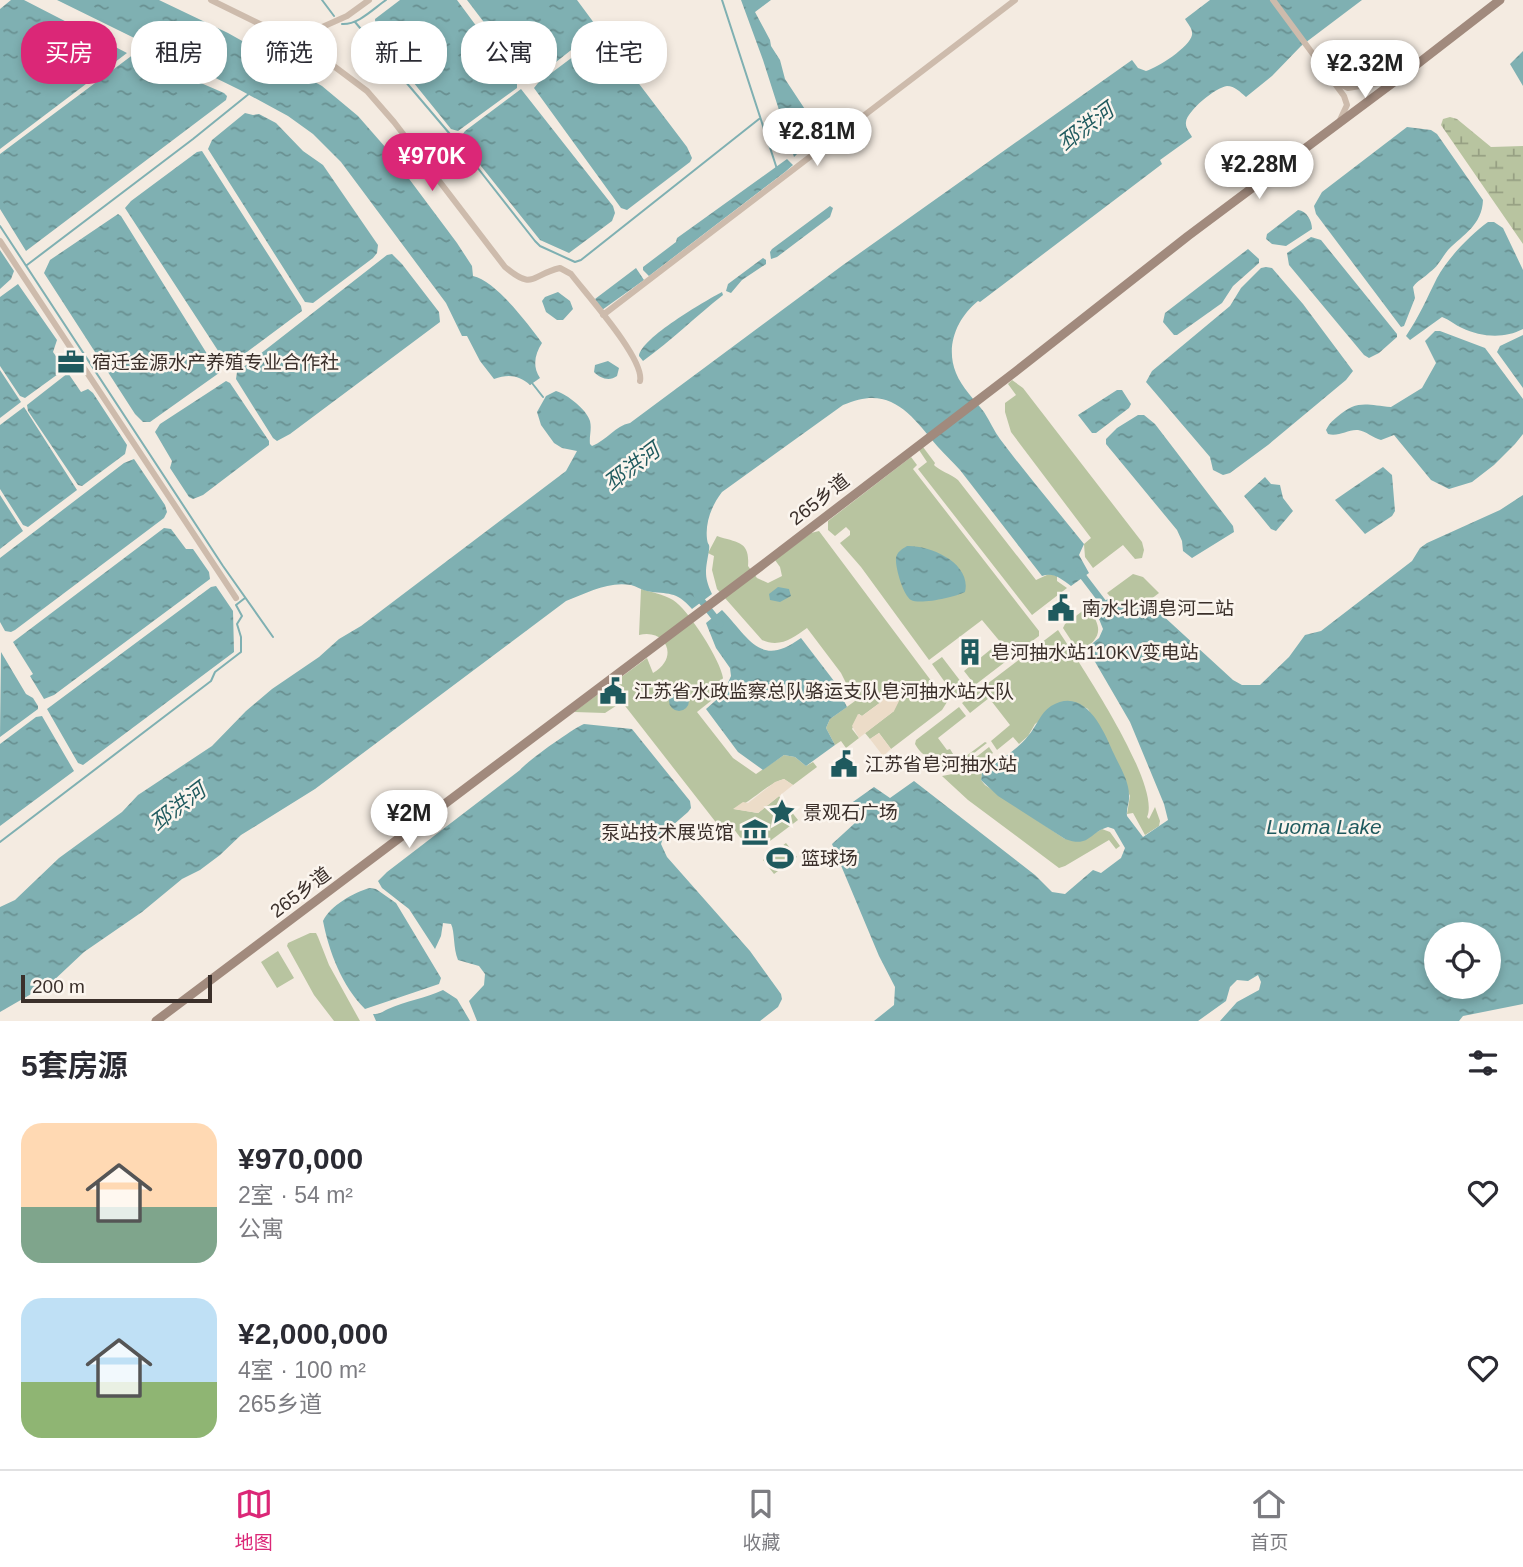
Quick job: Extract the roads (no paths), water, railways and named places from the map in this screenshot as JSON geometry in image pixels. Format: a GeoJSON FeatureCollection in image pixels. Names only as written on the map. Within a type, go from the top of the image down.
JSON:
{"type":"FeatureCollection","features":[{"type":"Feature","properties":{"kind":"street"},"geometry":{"type":"LineString","coordinates":[[211,0],[254,21]]}},
{"type":"Feature","properties":{"kind":"street"},"geometry":{"type":"LineString","coordinates":[[336,21],[369,0]]}},
{"type":"Feature","properties":{"kind":"street"},"geometry":{"type":"LineString","coordinates":[[603,315],[1015,0]]}},
{"type":"Feature","properties":{"kind":"street"},"geometry":{"type":"LineString","coordinates":[[1273,0],[1336,83],[1347,105],[1338,124]]}},
{"type":"Feature","properties":{"kind":"street","name":"265乡道"},"geometry":{"type":"LineString","coordinates":[[156,1021],[765,563],[1188,236],[1500,0]]}},
{"type":"Feature","properties":{"kind":"street"},"geometry":{"type":"LineString","coordinates":[[337,69],[367,91],[394,121],[505,267],[520,279],[533,280],[550,270],[560,268],[570,274],[633,354],[641,374],[640,381]]}},
{"type":"Feature","properties":{"kind":"street"},"geometry":{"type":"LineString","coordinates":[[1336,83],[1348,88],[1398,79]]}},
{"type":"Feature","properties":{"kind":"street"},"geometry":{"type":"LineString","coordinates":[[0,241],[236,598]]}},
{"type":"Feature","properties":{"kind":"water"},"geometry":{"type":"Polygon","coordinates":[[[11,0],[24,0],[65,21],[21,21],[21,84],[86,84],[0,149],[0,9],[11,0]]]}},
{"type":"Feature","properties":{"kind":"water"},"geometry":{"type":"Polygon","coordinates":[[[57,0],[159,0],[203,21],[131,21],[131,36],[117,30],[117,21],[100,21],[57,0]]]}},
{"type":"Feature","properties":{"kind":"water"},"geometry":{"type":"Polygon","coordinates":[[[400,0],[457,0],[473,21],[461,21],[461,84],[517,84],[517,88],[458,131],[451,129],[415,84],[447,84],[447,21],[375,19],[400,0]]]}},
{"type":"Feature","properties":{"kind":"water"},"geometry":{"type":"Polygon","coordinates":[[[467,0],[577,0],[593,21],[571,21],[571,50],[557,61],[557,21],[483,21],[467,0]]]}},
{"type":"Feature","properties":{"kind":"water"},"geometry":{"type":"Polygon","coordinates":[[[741,0],[771,0],[755,12],[780,60],[785,79],[818,129],[854,112],[854,115],[809,142],[794,157],[763,60],[741,0]]]}},
{"type":"Feature","properties":{"kind":"water","name":"邳洪河"},"geometry":{"type":"Polygon","coordinates":[[[1210,0],[1362,0],[1301,46],[1272,76],[1246,97],[1235,88],[1227,86],[1203,100],[1191,112],[1186,122],[1192,137],[1160,160],[1162,164],[978,301],[964,316],[955,333],[953,363],[962,384],[1010,452],[1084,544],[1079,555],[1089,573],[1071,586],[1054,576],[1042,576],[960,470],[898,405],[874,398],[859,399],[843,405],[722,492],[712,508],[707,526],[709,548],[706,577],[712,594],[692,609],[676,596],[622,584],[598,588],[566,601],[315,789],[241,835],[200,870],[182,879],[142,912],[84,952],[52,982],[0,1012],[0,907],[15,900],[59,858],[122,812],[138,795],[212,746],[272,689],[319,657],[339,639],[361,626],[566,471],[577,451],[554,443],[541,425],[537,412],[546,396],[556,391],[566,395],[585,412],[590,421],[592,446],[630,423],[843,265],[1132,60],[1138,68],[1146,71],[1172,56],[1186,45],[1192,35],[1185,19],[1210,0]]]}},
{"type":"Feature","properties":{"kind":"water"},"geometry":{"type":"Polygon","coordinates":[[[227,33],[241,40],[241,84],[318,84],[358,116],[386,148],[457,243],[472,266],[473,276],[482,279],[501,294],[542,343],[535,360],[540,378],[530,385],[513,376],[494,379],[480,361],[467,336],[462,336],[446,303],[341,162],[313,134],[288,116],[227,84],[227,33]]]}},
{"type":"Feature","properties":{"kind":"water"},"geometry":{"type":"Polygon","coordinates":[[[117,48],[127,53],[117,61],[117,48]]]}},
{"type":"Feature","properties":{"kind":"water"},"geometry":{"type":"Polygon","coordinates":[[[1523,51],[1523,86],[1510,64],[1523,51]]]}},
{"type":"Feature","properties":{"kind":"water"},"geometry":{"type":"Polygon","coordinates":[[[131,56],[131,84],[203,84],[224,93],[226,100],[26,251],[0,209],[0,154],[94,84],[117,84],[117,67],[131,56]]]}},
{"type":"Feature","properties":{"kind":"water"},"geometry":{"type":"Polygon","coordinates":[[[571,58],[571,84],[639,84],[687,147],[692,158],[690,162],[627,210],[621,208],[534,88],[537,84],[557,84],[557,69],[571,58]]]}},
{"type":"Feature","properties":{"kind":"water"},"geometry":{"type":"Polygon","coordinates":[[[521,89],[613,206],[615,213],[612,221],[569,253],[540,240],[460,138],[465,131],[521,89]]]}},
{"type":"Feature","properties":{"kind":"water"},"geometry":{"type":"Polygon","coordinates":[[[245,113],[259,114],[276,123],[303,151],[323,165],[378,245],[373,258],[313,303],[305,302],[208,149],[212,140],[245,113]]]}},
{"type":"Feature","properties":{"kind":"water"},"geometry":{"type":"Polygon","coordinates":[[[1407,127],[1431,130],[1437,134],[1483,200],[1476,223],[1413,287],[1415,298],[1404,326],[1401,327],[1316,214],[1314,206],[1322,192],[1407,127]]]}},
{"type":"Feature","properties":{"kind":"water"},"geometry":{"type":"Polygon","coordinates":[[[202,151],[302,311],[228,366],[125,208],[197,152],[202,151]]]}},
{"type":"Feature","properties":{"kind":"water"},"geometry":{"type":"Polygon","coordinates":[[[787,159],[793,165],[785,172],[649,276],[643,270],[643,267],[676,242],[677,238],[787,159]]]}},
{"type":"Feature","properties":{"kind":"water"},"geometry":{"type":"Polygon","coordinates":[[[830,206],[833,208],[830,217],[771,259],[772,249],[830,206]]]}},
{"type":"Feature","properties":{"kind":"water"},"geometry":{"type":"Polygon","coordinates":[[[1298,210],[1308,217],[1312,229],[1286,246],[1272,244],[1266,239],[1267,234],[1298,210]]]}},
{"type":"Feature","properties":{"kind":"water"},"geometry":{"type":"Polygon","coordinates":[[[118,214],[219,373],[150,422],[143,422],[135,414],[44,273],[50,260],[118,214]]]}},
{"type":"Feature","properties":{"kind":"water"},"geometry":{"type":"Polygon","coordinates":[[[1488,222],[1494,222],[1503,228],[1523,270],[1523,329],[1508,334],[1485,335],[1462,328],[1442,317],[1410,340],[1406,336],[1442,270],[1460,247],[1488,222]]]}},
{"type":"Feature","properties":{"kind":"water"},"geometry":{"type":"Polygon","coordinates":[[[1311,237],[1321,240],[1397,334],[1379,353],[1369,358],[1364,355],[1289,265],[1287,253],[1311,237]]]}},
{"type":"Feature","properties":{"kind":"water"},"geometry":{"type":"Polygon","coordinates":[[[1248,249],[1259,259],[1259,263],[1233,286],[1222,303],[1174,335],[1163,322],[1165,313],[1248,249]]]}},
{"type":"Feature","properties":{"kind":"water"},"geometry":{"type":"Polygon","coordinates":[[[0,250],[14,271],[11,279],[0,289],[0,250]]]}},
{"type":"Feature","properties":{"kind":"water"},"geometry":{"type":"Polygon","coordinates":[[[392,254],[439,312],[440,322],[277,441],[236,379],[237,372],[387,255],[392,254]]]}},
{"type":"Feature","properties":{"kind":"water"},"geometry":{"type":"Polygon","coordinates":[[[763,258],[766,264],[742,280],[731,293],[726,291],[728,284],[763,258]]]}},
{"type":"Feature","properties":{"kind":"water"},"geometry":{"type":"Polygon","coordinates":[[[636,268],[644,280],[602,310],[595,299],[636,268]]]}},
{"type":"Feature","properties":{"kind":"water"},"geometry":{"type":"Polygon","coordinates":[[[1261,268],[1272,268],[1303,304],[1353,371],[1346,380],[1268,445],[1230,473],[1223,475],[1213,470],[1210,457],[1146,382],[1152,371],[1230,306],[1241,288],[1261,268]]]}},
{"type":"Feature","properties":{"kind":"water"},"geometry":{"type":"Polygon","coordinates":[[[18,284],[57,340],[53,352],[65,369],[25,398],[20,396],[0,366],[0,297],[18,284]]]}},
{"type":"Feature","properties":{"kind":"water"},"geometry":{"type":"Polygon","coordinates":[[[558,292],[570,301],[573,309],[563,320],[557,320],[546,312],[542,301],[558,292]]]}},
{"type":"Feature","properties":{"kind":"water"},"geometry":{"type":"Polygon","coordinates":[[[722,292],[723,295],[643,361],[639,356],[650,340],[722,292]]]}},
{"type":"Feature","properties":{"kind":"water"},"geometry":{"type":"Polygon","coordinates":[[[1435,331],[1485,348],[1523,399],[1523,434],[1515,444],[1472,482],[1449,489],[1431,480],[1394,435],[1381,440],[1358,430],[1332,435],[1326,430],[1329,424],[1350,408],[1363,404],[1391,407],[1422,388],[1436,363],[1425,341],[1435,331]]]}},
{"type":"Feature","properties":{"kind":"water"},"geometry":{"type":"Polygon","coordinates":[[[1523,335],[1523,388],[1497,352],[1500,346],[1523,335]]]}},
{"type":"Feature","properties":{"kind":"water"},"geometry":{"type":"Polygon","coordinates":[[[608,361],[619,368],[617,376],[611,379],[594,372],[595,365],[608,361]]]}},
{"type":"Feature","properties":{"kind":"water"},"geometry":{"type":"Polygon","coordinates":[[[0,370],[21,402],[0,418],[0,370]]]}},
{"type":"Feature","properties":{"kind":"water"},"geometry":{"type":"Polygon","coordinates":[[[68,373],[81,392],[88,389],[93,393],[127,445],[125,454],[82,486],[78,485],[28,411],[27,405],[68,373]]]}},
{"type":"Feature","properties":{"kind":"water"},"geometry":{"type":"Polygon","coordinates":[[[226,381],[269,441],[269,445],[203,495],[193,499],[170,468],[172,461],[155,432],[160,424],[226,381]]]}},
{"type":"Feature","properties":{"kind":"water"},"geometry":{"type":"Polygon","coordinates":[[[1117,390],[1122,390],[1131,404],[1129,408],[1096,433],[1092,433],[1078,415],[1117,390]]]}},
{"type":"Feature","properties":{"kind":"water"},"geometry":{"type":"Polygon","coordinates":[[[24,407],[77,490],[28,527],[23,525],[0,489],[0,425],[24,407]]]}},
{"type":"Feature","properties":{"kind":"water"},"geometry":{"type":"Polygon","coordinates":[[[1138,415],[1144,415],[1155,424],[1233,526],[1234,532],[1192,558],[1183,551],[1177,530],[1106,444],[1106,439],[1117,428],[1138,415]]]}},
{"type":"Feature","properties":{"kind":"water"},"geometry":{"type":"Polygon","coordinates":[[[134,459],[165,505],[167,512],[164,518],[15,630],[5,631],[0,622],[0,558],[124,463],[134,459]]]}},
{"type":"Feature","properties":{"kind":"water"},"geometry":{"type":"Polygon","coordinates":[[[1383,467],[1392,475],[1395,511],[1392,516],[1365,534],[1335,500],[1383,467]]]}},
{"type":"Feature","properties":{"kind":"water"},"geometry":{"type":"Polygon","coordinates":[[[1265,477],[1271,484],[1280,485],[1283,498],[1293,511],[1276,531],[1271,529],[1244,496],[1265,477]]]}},
{"type":"Feature","properties":{"kind":"water"},"geometry":{"type":"Polygon","coordinates":[[[0,495],[23,531],[0,549],[0,495]]]}},
{"type":"Feature","properties":{"kind":"water","name":"Luoma Lake"},"geometry":{"type":"Polygon","coordinates":[[[1523,495],[1523,1004],[1463,1016],[1459,1021],[1220,1021],[1237,1002],[1259,990],[1261,982],[1258,975],[1248,981],[1237,980],[1230,987],[1226,1001],[1198,1021],[874,1021],[894,1005],[895,987],[879,956],[832,844],[855,823],[850,804],[874,787],[890,798],[914,781],[1035,875],[1052,892],[1065,894],[1093,870],[1101,873],[1121,858],[1125,848],[1114,829],[1108,827],[1084,841],[1065,839],[998,796],[981,780],[982,773],[1023,741],[1047,709],[1063,701],[1074,701],[1092,714],[1105,734],[1128,785],[1127,816],[1143,837],[1168,820],[1130,722],[1087,648],[1099,638],[1103,629],[1095,609],[1110,597],[1129,608],[1138,608],[1148,602],[1233,680],[1242,685],[1260,685],[1289,657],[1305,635],[1321,631],[1412,561],[1420,548],[1500,510],[1523,495]]]}},
{"type":"Feature","properties":{"kind":"water"},"geometry":{"type":"Polygon","coordinates":[[[164,528],[171,529],[186,549],[193,549],[209,572],[210,579],[54,695],[44,699],[30,676],[33,674],[13,642],[164,528]]]}},
{"type":"Feature","properties":{"kind":"water"},"geometry":{"type":"Polygon","coordinates":[[[907,546],[937,552],[956,564],[962,572],[965,592],[929,601],[911,600],[902,587],[896,562],[897,554],[907,546]]]}},
{"type":"Feature","properties":{"kind":"water"},"geometry":{"type":"Polygon","coordinates":[[[216,586],[233,611],[234,652],[83,765],[78,763],[47,709],[211,587],[216,586]]]}},
{"type":"Feature","properties":{"kind":"water"},"geometry":{"type":"Polygon","coordinates":[[[778,587],[789,589],[791,596],[780,602],[770,600],[769,594],[778,587]]]}},
{"type":"Feature","properties":{"kind":"water"},"geometry":{"type":"Polygon","coordinates":[[[722,610],[748,640],[765,650],[787,647],[801,638],[834,681],[847,707],[830,719],[826,728],[835,745],[806,766],[795,757],[784,755],[763,770],[738,752],[706,709],[723,694],[731,676],[730,668],[716,648],[706,623],[722,610]]]}},
{"type":"Feature","properties":{"kind":"water"},"geometry":{"type":"Polygon","coordinates":[[[1,652],[38,709],[0,737],[1,652]]]}},
{"type":"Feature","properties":{"kind":"water"},"geometry":{"type":"Polygon","coordinates":[[[679,691],[686,694],[689,701],[686,708],[679,711],[672,708],[669,701],[672,694],[679,691]]]}},
{"type":"Feature","properties":{"kind":"water"},"geometry":{"type":"Polygon","coordinates":[[[42,716],[74,771],[0,826],[0,744],[36,717],[42,716]]]}},
{"type":"Feature","properties":{"kind":"water"},"geometry":{"type":"Polygon","coordinates":[[[584,724],[632,729],[690,801],[691,808],[665,832],[661,844],[667,857],[750,951],[781,994],[778,1007],[760,1021],[477,1021],[469,1001],[484,985],[485,974],[479,966],[458,960],[451,924],[443,923],[435,949],[409,909],[382,888],[378,881],[387,872],[541,753],[584,724]]]}},
{"type":"Feature","properties":{"kind":"water"},"geometry":{"type":"Polygon","coordinates":[[[370,888],[376,889],[396,903],[441,978],[439,984],[365,1009],[338,968],[323,921],[343,900],[370,888]]]}},
{"type":"Feature","properties":{"kind":"water"},"geometry":{"type":"Polygon","coordinates":[[[443,990],[457,999],[470,1021],[376,1021],[373,1014],[379,1013],[443,990]]]}},
{"type":"Feature","properties":{"kind":"waterway"},"geometry":{"type":"LineString","coordinates":[[322,0],[334,16]]}},
{"type":"Feature","properties":{"kind":"waterway"},"geometry":{"type":"LineString","coordinates":[[342,24],[360,19],[386,0]]}},
{"type":"Feature","properties":{"kind":"waterway"},"geometry":{"type":"LineString","coordinates":[[722,0],[777,169]]}},
{"type":"Feature","properties":{"kind":"waterway"},"geometry":{"type":"LineString","coordinates":[[408,84],[535,241],[540,246],[575,262],[581,260],[759,119]]}},
{"type":"Feature","properties":{"kind":"waterway"},"geometry":{"type":"LineString","coordinates":[[27,265],[250,93]]}},
{"type":"Feature","properties":{"kind":"waterway"},"geometry":{"type":"LineString","coordinates":[[0,226],[223,566],[273,637]]}},
{"type":"Feature","properties":{"kind":"waterway"},"geometry":{"type":"LineString","coordinates":[[532,383],[543,397]]}},
{"type":"Feature","properties":{"kind":"waterway"},"geometry":{"type":"LineString","coordinates":[[1079,571],[1108,609]]}},
{"type":"Feature","properties":{"kind":"waterway"},"geometry":{"type":"LineString","coordinates":[[697,595],[720,624]]}},
{"type":"Feature","properties":{"kind":"waterway"},"geometry":{"type":"LineString","coordinates":[[0,842],[211,681],[215,672],[241,652],[241,637],[237,624],[242,616],[236,605],[245,598]]}},
{"type":"Feature","properties":{"kind":"place","name":"宿迁金源水产养殖专业合作社"},"geometry":{"type":"Point","coordinates":[71,362]}},
{"type":"Feature","properties":{"kind":"place","name":"南水北调皂河二站"},"geometry":{"type":"Point","coordinates":[1061,608]}},
{"type":"Feature","properties":{"kind":"place","name":"皂河抽水站110KV变电站"},"geometry":{"type":"Point","coordinates":[970,652]}},
{"type":"Feature","properties":{"kind":"place","name":"江苏省水政监察总队骆运支队皂河抽水站大队"},"geometry":{"type":"Point","coordinates":[613,691]}},
{"type":"Feature","properties":{"kind":"place","name":"江苏省皂河抽水站"},"geometry":{"type":"Point","coordinates":[844,764]}},
{"type":"Feature","properties":{"kind":"place","name":"景观石广场"},"geometry":{"type":"Point","coordinates":[782,812]}},
{"type":"Feature","properties":{"kind":"place","name":"泵站技术展览馆"},"geometry":{"type":"Point","coordinates":[755,832]}},
{"type":"Feature","properties":{"kind":"place","name":"篮球场"},"geometry":{"type":"Point","coordinates":[780,858]}}]}
